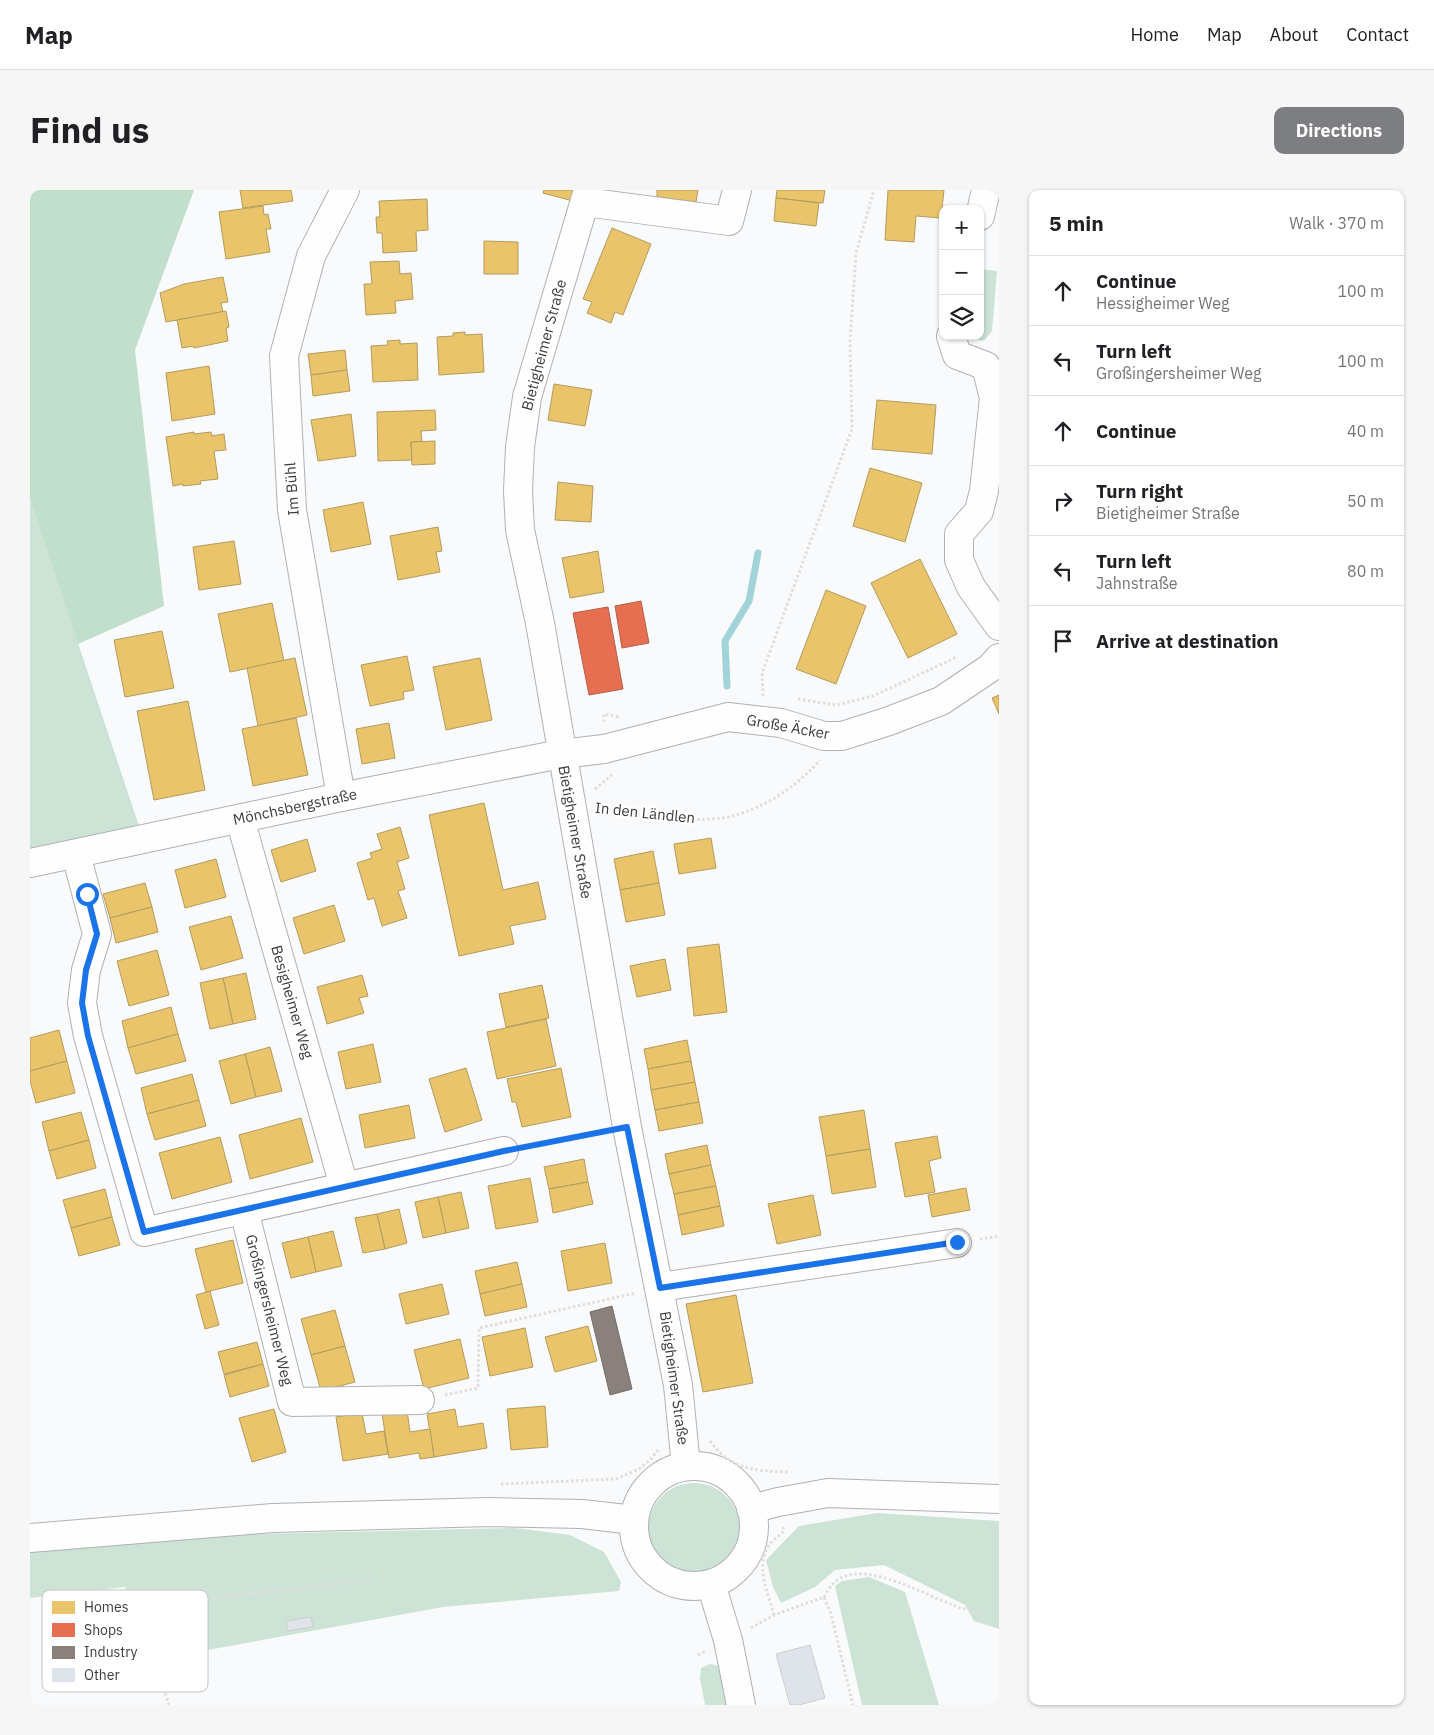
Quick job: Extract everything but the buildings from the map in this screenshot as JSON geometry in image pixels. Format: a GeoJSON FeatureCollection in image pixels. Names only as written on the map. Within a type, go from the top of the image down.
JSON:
{"type":"FeatureCollection","features":[{"type":"Feature","properties":{"kind":"street","name":"Im Bühl"},"geometry":{"type":"LineString","coordinates":[[341,797],[292,510],[284,356],[311,256],[345,190]]}},
{"type":"Feature","properties":{"kind":"street","name":"Bietigheimer Straße"},"geometry":{"type":"LineString","coordinates":[[686,1466],[678,1384],[627,1127],[561,754],[540,623],[520,530],[518,491],[520,447],[527,397],[586,196],[729,221],[737,190]]}},
{"type":"Feature","properties":{"kind":"street"},"geometry":{"type":"LineString","coordinates":[[983,205],[986,190]]}},
{"type":"Feature","properties":{"kind":"street"},"geometry":{"type":"LineString","coordinates":[[952,340],[957,355],[992,358],[994,398],[984,491],[979,511],[959,534],[959,560],[971,587],[999,626]]}},
{"type":"Feature","properties":{"kind":"street","name":"Große Äcker"},"geometry":{"type":"LineString","coordinates":[[561,754],[604,749],[728,716],[781,723],[802,731],[824,736],[842,736],[889,721],[941,701],[990,668],[999,658]]}},
{"type":"Feature","properties":{"kind":"street","name":"Mönchsbergstraße"},"geometry":{"type":"LineString","coordinates":[[30,863],[341,797],[561,754]]}},
{"type":"Feature","properties":{"kind":"street","name":"Besigheimer Weg"},"geometry":{"type":"LineString","coordinates":[[240,819],[344,1186]]}},
{"type":"Feature","properties":{"kind":"street"},"geometry":{"type":"LineString","coordinates":[[76,854],[97,934],[86,970],[82,1003],[88,1036],[144,1232],[504,1151]]}},
{"type":"Feature","properties":{"kind":"street","name":"Großingersheimer Weg"},"geometry":{"type":"LineString","coordinates":[[244,1210],[292,1402],[420,1400]]}},
{"type":"Feature","properties":{"kind":"street"},"geometry":{"type":"LineString","coordinates":[[660,1288],[957,1242]]}},
{"type":"Feature","properties":{"kind":"street"},"geometry":{"type":"LineString","coordinates":[[686,1466],[708,1468],[724,1474],[737,1485],[747,1498],[751,1509],[754,1530],[751,1546],[743,1562],[732,1574],[711,1584],[698,1587],[678,1585],[660,1576],[642,1558],[635,1542],[634,1520],[640,1499],[648,1487],[659,1477],[672,1470],[686,1466]]}},
{"type":"Feature","properties":{"kind":"street"},"geometry":{"type":"LineString","coordinates":[[751,1509],[828,1493],[999,1499]]}},
{"type":"Feature","properties":{"kind":"street"},"geometry":{"type":"LineString","coordinates":[[30,1538],[273,1518],[490,1512],[582,1514],[634,1520]]}},
{"type":"Feature","properties":{"kind":"street"},"geometry":{"type":"LineString","coordinates":[[711,1584],[728,1640],[741,1705]]}},
{"type":"Feature","properties":{"kind":"path"},"geometry":{"type":"LineString","coordinates":[[764,722],[762,673],[852,428],[850,342],[856,253],[874,190]]}},
{"type":"Feature","properties":{"kind":"path"},"geometry":{"type":"LineString","coordinates":[[790,698],[836,705],[854,701],[872,696],[965,653]]}},
{"type":"Feature","properties":{"kind":"path"},"geometry":{"type":"LineString","coordinates":[[754,695],[772,695]]}},
{"type":"Feature","properties":{"kind":"path"},"geometry":{"type":"LineString","coordinates":[[604,749],[604,714],[624,718]]}},
{"type":"Feature","properties":{"kind":"path","name":"In den Ländlen"},"geometry":{"type":"LineString","coordinates":[[570,803],[684,819],[713,819],[745,812],[779,794],[809,773],[842,736]]}},
{"type":"Feature","properties":{"kind":"path"},"geometry":{"type":"LineString","coordinates":[[504,1151],[627,1127]]}},
{"type":"Feature","properties":{"kind":"path"},"geometry":{"type":"LineString","coordinates":[[420,1400],[478,1388],[479,1328],[660,1288]]}},
{"type":"Feature","properties":{"kind":"path"},"geometry":{"type":"LineString","coordinates":[[498,1484],[616,1479],[639,1469],[650,1460],[658,1450],[663,1438],[703,1433],[716,1449],[731,1462],[749,1469],[793,1473]]}},
{"type":"Feature","properties":{"kind":"path"},"geometry":{"type":"LineString","coordinates":[[774,1472],[784,1531],[770,1545],[762,1560],[764,1580],[774,1614],[824,1596],[840,1578],[868,1574],[889,1579],[955,1606],[973,1611],[988,1612]]}},
{"type":"Feature","properties":{"kind":"path"},"geometry":{"type":"LineString","coordinates":[[208,1599],[370,1580]]}},
{"type":"Feature","properties":{"kind":"path"},"geometry":{"type":"LineString","coordinates":[[824,1596],[832,1614],[853,1705]]}},
{"type":"Feature","properties":{"kind":"path"},"geometry":{"type":"LineString","coordinates":[[165,1692],[169,1705]]}},
{"type":"Feature","properties":{"kind":"green space"},"geometry":{"type":"Polygon","coordinates":[[[30,190],[194,190],[135,350],[164,606],[78,644],[30,499],[30,190]]]}},
{"type":"Feature","properties":{"kind":"green space"},"geometry":{"type":"Polygon","coordinates":[[[984,269],[997,271],[992,331],[984,341],[979,340],[984,340],[984,269]]]}},
{"type":"Feature","properties":{"kind":"green space"},"geometry":{"type":"Polygon","coordinates":[[[30,499],[141,832],[30,857],[30,499]]]}},
{"type":"Feature","properties":{"kind":"green space"},"geometry":{"type":"Polygon","coordinates":[[[694,1483],[712,1486],[727,1496],[737,1511],[740,1529],[737,1547],[727,1562],[712,1572],[694,1575],[676,1572],[661,1562],[651,1547],[648,1529],[651,1511],[661,1496],[676,1486],[694,1483]]]}},
{"type":"Feature","properties":{"kind":"green space"},"geometry":{"type":"Polygon","coordinates":[[[877,1513],[999,1521],[999,1629],[974,1621],[965,1605],[884,1565],[835,1570],[815,1587],[781,1603],[773,1587],[766,1560],[799,1526],[877,1513]]]}},
{"type":"Feature","properties":{"kind":"green space"},"geometry":{"type":"Polygon","coordinates":[[[515,1528],[570,1535],[604,1552],[621,1582],[619,1591],[443,1607],[208,1650],[208,1590],[126,1590],[125,1587],[99,1590],[42,1590],[42,1597],[30,1598],[30,1551],[251,1534],[515,1528]]]}},
{"type":"Feature","properties":{"kind":"green space"},"geometry":{"type":"Polygon","coordinates":[[[869,1577],[905,1592],[939,1705],[862,1705],[835,1586],[842,1581],[869,1577]]]}},
{"type":"Feature","properties":{"kind":"green space"},"geometry":{"type":"Polygon","coordinates":[[[710,1664],[719,1666],[730,1705],[705,1705],[700,1679],[701,1668],[710,1664]]]}},
{"type":"Feature","properties":{"kind":"waterway"},"geometry":{"type":"LineString","coordinates":[[727,686],[725,641],[749,601],[758,553]]}},
{"type":"Feature","properties":{"kind":"route"},"geometry":{"type":"LineString","coordinates":[[87,894],[97,934],[86,970],[82,1003],[88,1036],[144,1232],[504,1151],[627,1127],[660,1288],[957,1242]]}}]}
